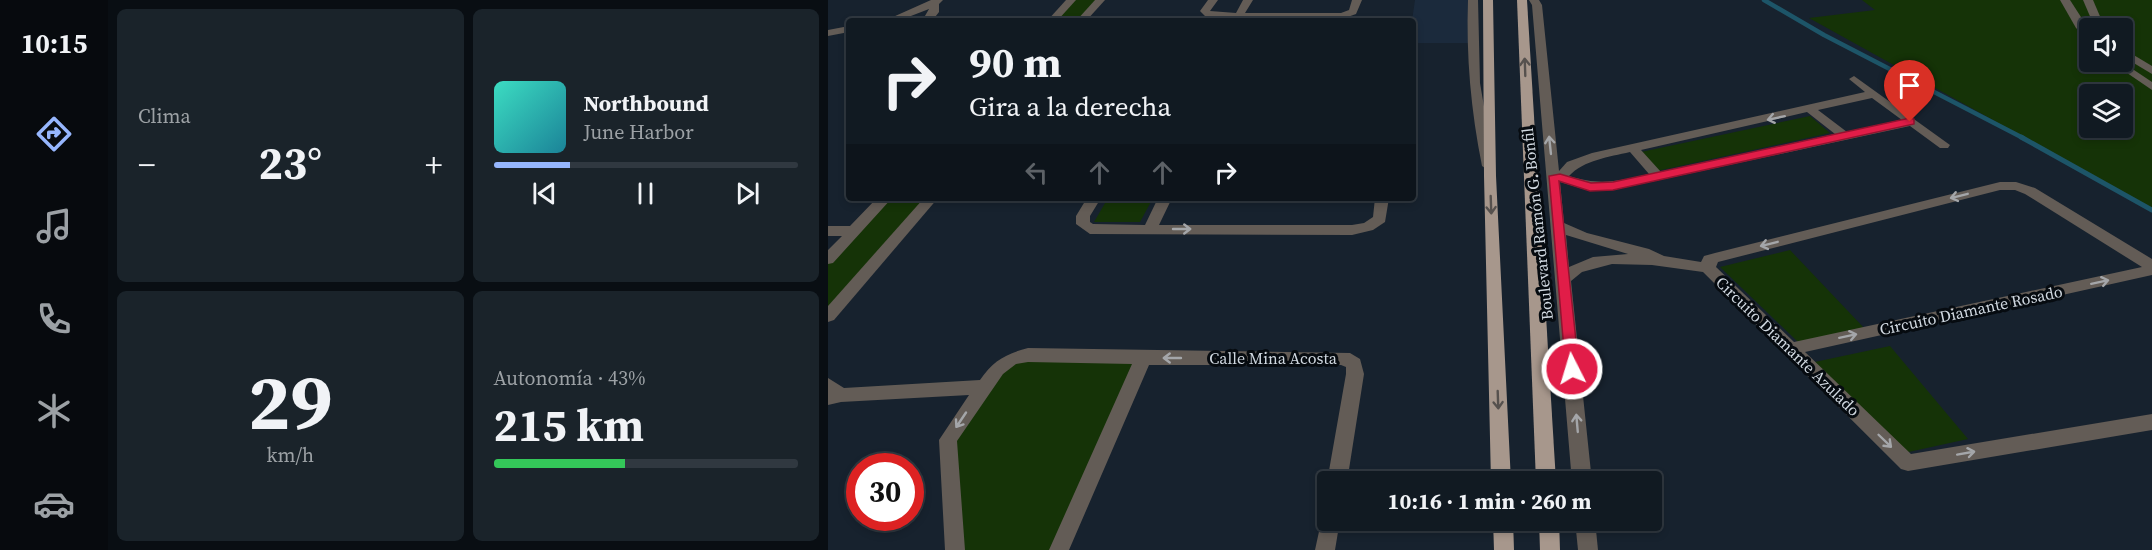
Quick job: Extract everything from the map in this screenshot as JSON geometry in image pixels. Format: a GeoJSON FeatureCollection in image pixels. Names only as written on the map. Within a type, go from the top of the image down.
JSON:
{"type":"FeatureCollection","features":[{"type":"Feature","properties":{"kind":"main road"},"geometry":{"type":"LineString","coordinates":[[1488,0],[1490,176],[1501,471]]}},
{"type":"Feature","properties":{"kind":"main road","name":"Boulevard Ramón G. Bonfil"},"geometry":{"type":"LineString","coordinates":[[1522,0],[1545,471]]}},
{"type":"Feature","properties":{"kind":"main road"},"geometry":{"type":"LineString","coordinates":[[1503,531],[1504,550]]}},
{"type":"Feature","properties":{"kind":"main road"},"geometry":{"type":"LineString","coordinates":[[1549,531],[1550,550]]}},
{"type":"Feature","properties":{"kind":"street"},"geometry":{"type":"LineString","coordinates":[[1055,18],[1071,0]]}},
{"type":"Feature","properties":{"kind":"street"},"geometry":{"type":"LineString","coordinates":[[1084,18],[1100,0]]}},
{"type":"Feature","properties":{"kind":"street"},"geometry":{"type":"LineString","coordinates":[[1213,0],[1205,11],[1207,15],[1342,16],[1353,12],[1357,0]]}},
{"type":"Feature","properties":{"kind":"street"},"geometry":{"type":"LineString","coordinates":[[1239,16],[1248,0]]}},
{"type":"Feature","properties":{"kind":"street"},"geometry":{"type":"LineString","coordinates":[[1473,0],[1471,52],[1476,110],[1490,176]]}},
{"type":"Feature","properties":{"kind":"street","name":"Boulevard Ramón G. Bonfil"},"geometry":{"type":"LineString","coordinates":[[1534,0],[1557,178],[1558,225],[1581,471]]}},
{"type":"Feature","properties":{"kind":"street"},"geometry":{"type":"LineString","coordinates":[[2065,0],[2079,26]]}},
{"type":"Feature","properties":{"kind":"street"},"geometry":{"type":"LineString","coordinates":[[2086,0],[2095,18]]}},
{"type":"Feature","properties":{"kind":"street"},"geometry":{"type":"LineString","coordinates":[[896,18],[936,2]]}},
{"type":"Feature","properties":{"kind":"street"},"geometry":{"type":"LineString","coordinates":[[929,18],[934,12],[936,2]]}},
{"type":"Feature","properties":{"kind":"street"},"geometry":{"type":"LineString","coordinates":[[829,33],[846,30]]}},
{"type":"Feature","properties":{"kind":"street"},"geometry":{"type":"LineString","coordinates":[[829,33],[846,37]]}},
{"type":"Feature","properties":{"kind":"street"},"geometry":{"type":"LineString","coordinates":[[2133,58],[2152,71]]}},
{"type":"Feature","properties":{"kind":"street"},"geometry":{"type":"LineString","coordinates":[[2130,72],[2152,87]]}},
{"type":"Feature","properties":{"kind":"street"},"geometry":{"type":"LineString","coordinates":[[1854,79],[1944,145]]}},
{"type":"Feature","properties":{"kind":"street"},"geometry":{"type":"LineString","coordinates":[[1873,94],[1811,110],[1583,160],[1557,178],[1581,186],[1603,188],[1910,122]]}},
{"type":"Feature","properties":{"kind":"street"},"geometry":{"type":"LineString","coordinates":[[1811,110],[1846,136]]}},
{"type":"Feature","properties":{"kind":"street"},"geometry":{"type":"LineString","coordinates":[[1633,148],[1659,177]]}},
{"type":"Feature","properties":{"kind":"street","name":"Circuito Diamante Azulado"},"geometry":{"type":"LineString","coordinates":[[2152,266],[2030,191],[2016,186],[2000,186],[1715,258],[1709,260],[1708,268],[1908,463],[2152,422]]}},
{"type":"Feature","properties":{"kind":"street"},"geometry":{"type":"LineString","coordinates":[[831,252],[882,201]]}},
{"type":"Feature","properties":{"kind":"street"},"geometry":{"type":"LineString","coordinates":[[829,314],[928,201]]}},
{"type":"Feature","properties":{"kind":"street"},"geometry":{"type":"LineString","coordinates":[[1092,201],[1083,216],[1083,224],[1090,229],[1352,230],[1368,227],[1380,219],[1382,201]]}},
{"type":"Feature","properties":{"kind":"street"},"geometry":{"type":"LineString","coordinates":[[1150,229],[1164,201]]}},
{"type":"Feature","properties":{"kind":"street"},"geometry":{"type":"LineString","coordinates":[[1558,225],[1584,239],[1639,250],[1672,262]]}},
{"type":"Feature","properties":{"kind":"street"},"geometry":{"type":"LineString","coordinates":[[828,231],[854,231]]}},
{"type":"Feature","properties":{"kind":"street"},"geometry":{"type":"LineString","coordinates":[[1563,279],[1579,266],[1602,260],[1672,262],[1708,268]]}},
{"type":"Feature","properties":{"kind":"street","name":"Circuito Diamante Rosado"},"geometry":{"type":"LineString","coordinates":[[1790,349],[2152,270]]}},
{"type":"Feature","properties":{"kind":"street","name":"Calle Mina Acosta"},"geometry":{"type":"LineString","coordinates":[[955,550],[948,440],[997,369],[1011,359],[1028,355],[1143,358],[1344,358],[1354,364],[1356,374],[1339,471]]}},
{"type":"Feature","properties":{"kind":"street"},"geometry":{"type":"LineString","coordinates":[[1059,550],[1143,358]]}},
{"type":"Feature","properties":{"kind":"street"},"geometry":{"type":"LineString","coordinates":[[832,392],[984,387]]}},
{"type":"Feature","properties":{"kind":"street"},"geometry":{"type":"LineString","coordinates":[[1325,550],[1328,531]]}},
{"type":"Feature","properties":{"kind":"street"},"geometry":{"type":"LineString","coordinates":[[1586,531],[1588,550]]}},
{"type":"Feature","properties":{"kind":"shaded area"},"geometry":{"type":"Polygon","coordinates":[[[1415,0],[1473,0],[1471,43],[1416,43],[1416,18],[1412,18],[1415,0]]]}},
{"type":"Feature","properties":{"kind":"green space"},"geometry":{"type":"Polygon","coordinates":[[[1071,0],[1100,0],[1084,18],[1055,18],[1071,0]]]}},
{"type":"Feature","properties":{"kind":"green space"},"geometry":{"type":"Polygon","coordinates":[[[1862,0],[2152,0],[2152,208],[1809,18],[1875,10],[1862,0]]]}},
{"type":"Feature","properties":{"kind":"green space"},"geometry":{"type":"Polygon","coordinates":[[[1810,116],[1830,133],[1657,171],[1641,152],[1810,116]]]}},
{"type":"Feature","properties":{"kind":"green space"},"geometry":{"type":"Polygon","coordinates":[[[882,201],[928,201],[828,316],[828,259],[882,201]]]}},
{"type":"Feature","properties":{"kind":"green space"},"geometry":{"type":"Polygon","coordinates":[[[1106,201],[1151,201],[1140,222],[1094,222],[1106,201]]]}},
{"type":"Feature","properties":{"kind":"green space"},"geometry":{"type":"Polygon","coordinates":[[[1790,250],[1865,329],[1798,342],[1720,267],[1790,250]]]}},
{"type":"Feature","properties":{"kind":"green space"},"geometry":{"type":"Polygon","coordinates":[[[1890,346],[1968,439],[1904,453],[1810,363],[1890,346]]]}},
{"type":"Feature","properties":{"kind":"green space"},"geometry":{"type":"Polygon","coordinates":[[[1143,358],[1059,550],[955,550],[948,440],[1011,359],[1143,358]]]}},
{"type":"Feature","properties":{"kind":"waterway"},"geometry":{"type":"LineString","coordinates":[[1764,0],[1824,35],[2023,138]]}},
{"type":"Feature","properties":{"kind":"waterway"},"geometry":{"type":"LineString","coordinates":[[2021,137],[2152,210]]}},
{"type":"Feature","properties":{"kind":"route"},"geometry":{"type":"LineString","coordinates":[[1572,369],[1553,178],[1560,178],[1581,186],[1603,188],[1910,122]]}}]}
